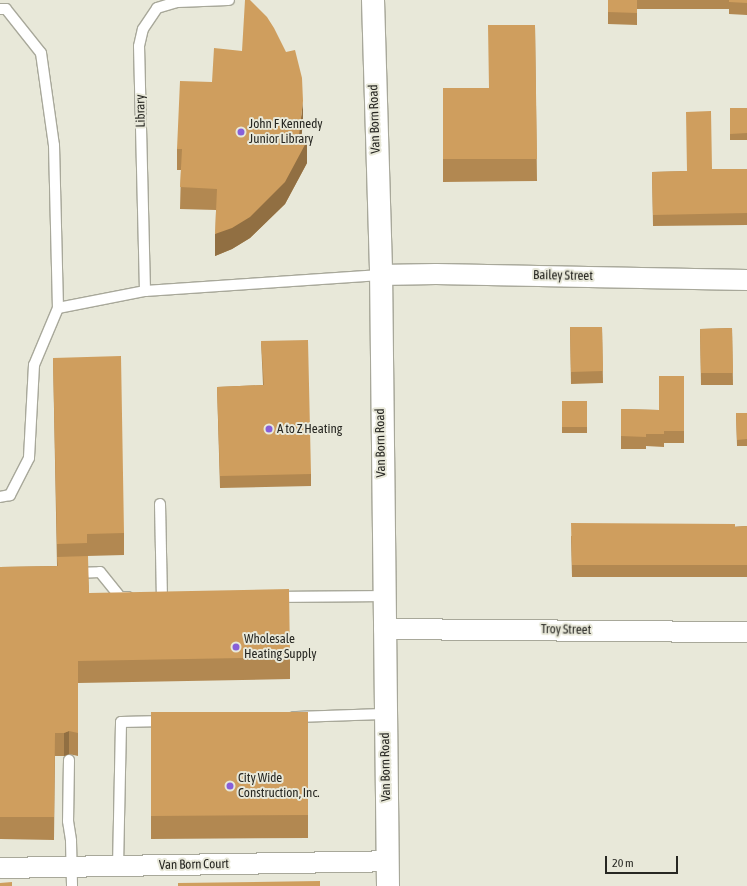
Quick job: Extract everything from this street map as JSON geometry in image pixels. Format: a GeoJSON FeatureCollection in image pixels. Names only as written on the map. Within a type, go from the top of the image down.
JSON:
{"type":"FeatureCollection","features":[{"type":"Feature","properties":{"kind":"main road","name":"Van Born Road"},"geometry":{"type":"LineString","coordinates":[[373,0],[380,274],[388,886]]}},
{"type":"Feature","properties":{"kind":"street","name":"Bailey Street"},"geometry":{"type":"LineString","coordinates":[[380,274],[747,280]]}},
{"type":"Feature","properties":{"kind":"street","name":"Troy Street"},"geometry":{"type":"LineString","coordinates":[[384,629],[747,632]]}},
{"type":"Feature","properties":{"kind":"street","name":"Van Born Court"},"geometry":{"type":"LineString","coordinates":[[0,868],[72,877],[118,867],[387,861]]}},
{"type":"Feature","properties":{"kind":"lane","name":"Library"},"geometry":{"type":"LineString","coordinates":[[145,291],[139,46],[143,29],[158,8],[177,2],[229,0]]}},
{"type":"Feature","properties":{"kind":"lane"},"geometry":{"type":"LineString","coordinates":[[0,9],[6,9],[41,53],[54,145],[58,308],[34,365],[29,458],[10,495],[0,497]]}},
{"type":"Feature","properties":{"kind":"lane"},"geometry":{"type":"LineString","coordinates":[[58,308],[145,291],[380,274]]}},
{"type":"Feature","properties":{"kind":"lane"},"geometry":{"type":"LineString","coordinates":[[160,504],[162,597]]}},
{"type":"Feature","properties":{"kind":"lane"},"geometry":{"type":"LineString","coordinates":[[62,573],[100,572],[120,597],[140,597]]}},
{"type":"Feature","properties":{"kind":"lane"},"geometry":{"type":"LineString","coordinates":[[266,597],[384,596]]}},
{"type":"Feature","properties":{"kind":"lane"},"geometry":{"type":"LineString","coordinates":[[280,717],[385,714]]}},
{"type":"Feature","properties":{"kind":"lane"},"geometry":{"type":"LineString","coordinates":[[118,867],[121,722],[176,721]]}},
{"type":"Feature","properties":{"kind":"lane"},"geometry":{"type":"LineString","coordinates":[[69,760],[68,821],[71,841],[72,877]]}},
{"type":"Feature","properties":{"kind":"building","name":"John F Kennedy Junior Library"},"geometry":{"type":"Polygon","coordinates":[[[245,0],[250,0],[267,17],[286,52],[295,50],[302,78],[303,101],[299,135],[307,141],[285,182],[250,217],[232,228],[215,234],[217,189],[180,187],[182,149],[177,149],[180,81],[212,82],[214,48],[242,51],[245,0]]]}},
{"type":"Feature","properties":{"kind":"building"},"geometry":{"type":"Polygon","coordinates":[[[608,0],[637,0],[637,13],[608,12],[608,0]]]}},
{"type":"Feature","properties":{"kind":"building"},"geometry":{"type":"Polygon","coordinates":[[[729,0],[747,0],[747,3],[729,2],[729,0]]]}},
{"type":"Feature","properties":{"kind":"building"},"geometry":{"type":"Polygon","coordinates":[[[488,25],[535,25],[537,159],[443,159],[443,88],[489,88],[488,25]]]}},
{"type":"Feature","properties":{"kind":"building"},"geometry":{"type":"Polygon","coordinates":[[[730,108],[747,108],[747,133],[730,134],[730,108]]]}},
{"type":"Feature","properties":{"kind":"building"},"geometry":{"type":"Polygon","coordinates":[[[711,111],[712,169],[747,169],[747,213],[653,215],[652,172],[687,171],[686,112],[711,111]]]}},
{"type":"Feature","properties":{"kind":"building"},"geometry":{"type":"Polygon","coordinates":[[[570,327],[602,327],[603,371],[571,372],[570,327]]]}},
{"type":"Feature","properties":{"kind":"building"},"geometry":{"type":"Polygon","coordinates":[[[732,328],[733,373],[701,373],[700,329],[732,328]]]}},
{"type":"Feature","properties":{"kind":"building"},"geometry":{"type":"Polygon","coordinates":[[[308,340],[311,474],[220,476],[217,387],[264,385],[261,341],[308,340]]]}},
{"type":"Feature","properties":{"kind":"building"},"geometry":{"type":"Polygon","coordinates":[[[121,356],[124,533],[87,534],[87,543],[57,544],[53,358],[121,356]]]}},
{"type":"Feature","properties":{"kind":"building"},"geometry":{"type":"Polygon","coordinates":[[[659,376],[684,376],[684,431],[664,431],[664,434],[646,434],[646,437],[621,436],[621,409],[659,410],[659,376]]]}},
{"type":"Feature","properties":{"kind":"building"},"geometry":{"type":"Polygon","coordinates":[[[562,401],[587,401],[587,427],[562,427],[562,401]]]}},
{"type":"Feature","properties":{"kind":"building"},"geometry":{"type":"Polygon","coordinates":[[[736,413],[747,413],[747,439],[737,440],[736,413]]]}},
{"type":"Feature","properties":{"kind":"building"},"geometry":{"type":"Polygon","coordinates":[[[571,523],[735,524],[735,527],[747,526],[747,565],[572,565],[571,523]]]}},
{"type":"Feature","properties":{"kind":"building"},"geometry":{"type":"Polygon","coordinates":[[[88,556],[89,593],[289,589],[290,657],[78,661],[78,733],[69,731],[64,733],[55,733],[54,817],[0,817],[0,567],[58,566],[57,557],[88,556]]]}},
{"type":"Feature","properties":{"kind":"building"},"geometry":{"type":"Polygon","coordinates":[[[151,712],[308,712],[308,815],[151,816],[151,712]]]}},
{"type":"Feature","properties":{"kind":"building"},"geometry":{"type":"Polygon","coordinates":[[[320,881],[320,886],[178,886],[178,883],[320,881]]]}},
{"type":"Feature","properties":{"kind":"building"},"geometry":{"type":"Polygon","coordinates":[[[12,882],[12,886],[0,886],[0,883],[12,882]]]}},
{"type":"Feature","properties":{"kind":"place","name":"John F Kennedy Junior Library"},"geometry":{"type":"Point","coordinates":[241,132]}},
{"type":"Feature","properties":{"kind":"place","name":"A to Z Heating"},"geometry":{"type":"Point","coordinates":[269,429]}},
{"type":"Feature","properties":{"kind":"place","name":"Wholesale Heating Supply"},"geometry":{"type":"Point","coordinates":[236,647]}},
{"type":"Feature","properties":{"kind":"place","name":"City Wide Construction, Inc."},"geometry":{"type":"Point","coordinates":[230,786]}}]}
